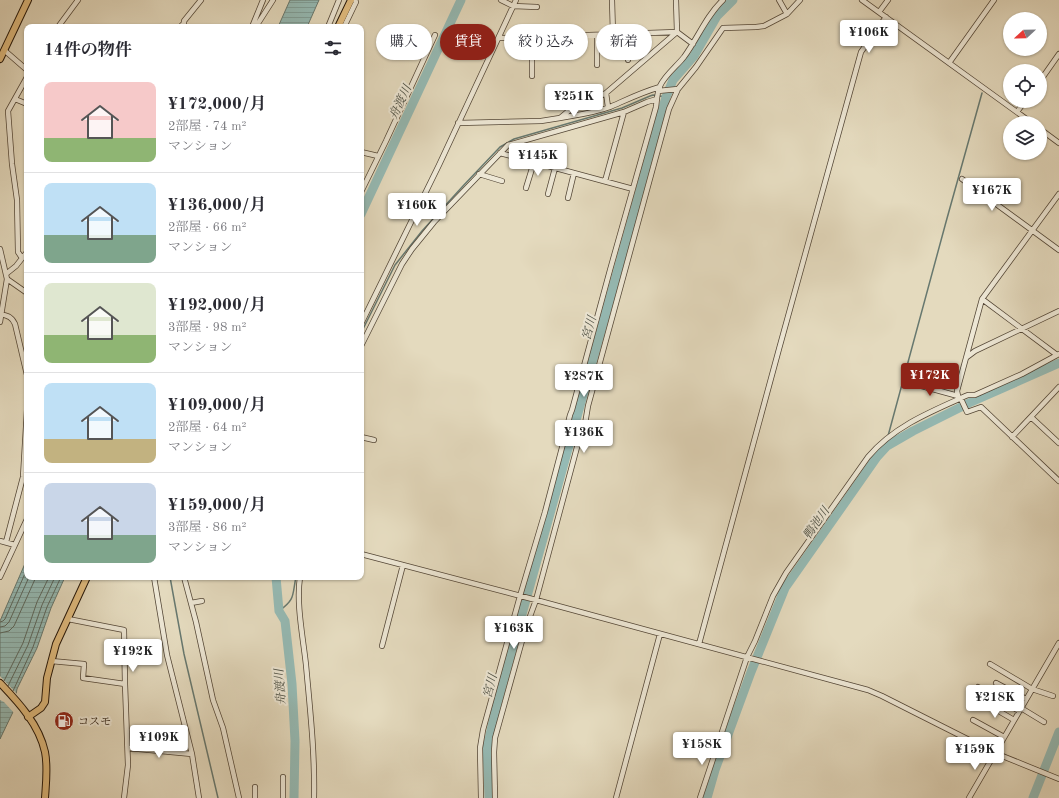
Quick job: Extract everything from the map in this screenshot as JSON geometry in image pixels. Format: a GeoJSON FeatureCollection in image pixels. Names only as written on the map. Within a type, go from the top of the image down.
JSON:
{"type":"FeatureCollection","features":[{"type":"Feature","properties":{"kind":"main road"},"geometry":{"type":"LineString","coordinates":[[0,59],[28,0]]}},
{"type":"Feature","properties":{"kind":"main road"},"geometry":{"type":"LineString","coordinates":[[339,24],[351,0]]}},
{"type":"Feature","properties":{"kind":"main road"},"geometry":{"type":"LineString","coordinates":[[28,717],[41,708],[45,702],[47,678],[56,644],[86,580]]}},
{"type":"Feature","properties":{"kind":"main road"},"geometry":{"type":"LineString","coordinates":[[0,682],[24,711],[39,736],[45,752],[45,798]]}},
{"type":"Feature","properties":{"kind":"main road"},"geometry":{"type":"LineString","coordinates":[[0,688],[24,711]]}},
{"type":"Feature","properties":{"kind":"street"},"geometry":{"type":"LineString","coordinates":[[60,24],[78,0]]}},
{"type":"Feature","properties":{"kind":"street"},"geometry":{"type":"LineString","coordinates":[[183,24],[201,0]]}},
{"type":"Feature","properties":{"kind":"street"},"geometry":{"type":"LineString","coordinates":[[254,24],[263,0]]}},
{"type":"Feature","properties":{"kind":"street"},"geometry":{"type":"LineString","coordinates":[[258,24],[273,0]]}},
{"type":"Feature","properties":{"kind":"street"},"geometry":{"type":"LineString","coordinates":[[329,24],[339,0]]}},
{"type":"Feature","properties":{"kind":"street"},"geometry":{"type":"LineString","coordinates":[[345,24],[356,2],[355,0]]}},
{"type":"Feature","properties":{"kind":"street"},"geometry":{"type":"LineString","coordinates":[[502,0],[513,6],[537,7]]}},
{"type":"Feature","properties":{"kind":"street"},"geometry":{"type":"LineString","coordinates":[[364,318],[516,0]]}},
{"type":"Feature","properties":{"kind":"street"},"geometry":{"type":"LineString","coordinates":[[612,0],[613,24]]}},
{"type":"Feature","properties":{"kind":"street"},"geometry":{"type":"LineString","coordinates":[[676,0],[677,32]]}},
{"type":"Feature","properties":{"kind":"street"},"geometry":{"type":"LineString","coordinates":[[481,798],[480,748],[483,730],[545,512],[570,414],[657,99],[663,81],[674,70],[693,44],[709,15],[723,0]]}},
{"type":"Feature","properties":{"kind":"street"},"geometry":{"type":"LineString","coordinates":[[779,0],[787,14]]}},
{"type":"Feature","properties":{"kind":"street"},"geometry":{"type":"LineString","coordinates":[[495,798],[495,738],[578,443],[585,424],[588,406],[669,109],[677,89],[696,67],[723,28],[764,26],[787,14],[800,0]]}},
{"type":"Feature","properties":{"kind":"street"},"geometry":{"type":"LineString","coordinates":[[862,0],[1022,116]]}},
{"type":"Feature","properties":{"kind":"street"},"geometry":{"type":"LineString","coordinates":[[879,12],[888,0]]}},
{"type":"Feature","properties":{"kind":"street"},"geometry":{"type":"LineString","coordinates":[[949,63],[994,0]]}},
{"type":"Feature","properties":{"kind":"street"},"geometry":{"type":"LineString","coordinates":[[700,644],[861,52],[886,17]]}},
{"type":"Feature","properties":{"kind":"street"},"geometry":{"type":"LineString","coordinates":[[560,118],[571,109],[606,93],[677,32]]}},
{"type":"Feature","properties":{"kind":"street"},"geometry":{"type":"LineString","coordinates":[[652,33],[677,32],[693,44]]}},
{"type":"Feature","properties":{"kind":"street"},"geometry":{"type":"LineString","coordinates":[[364,185],[386,142],[435,35]]}},
{"type":"Feature","properties":{"kind":"street"},"geometry":{"type":"LineString","coordinates":[[499,38],[504,38]]}},
{"type":"Feature","properties":{"kind":"street"},"geometry":{"type":"LineString","coordinates":[[4,50],[24,67]]}},
{"type":"Feature","properties":{"kind":"street"},"geometry":{"type":"LineString","coordinates":[[1047,71],[1059,54]]}},
{"type":"Feature","properties":{"kind":"street"},"geometry":{"type":"LineString","coordinates":[[532,60],[532,76]]}},
{"type":"Feature","properties":{"kind":"street"},"geometry":{"type":"LineString","coordinates":[[597,60],[597,65]]}},
{"type":"Feature","properties":{"kind":"street"},"geometry":{"type":"LineString","coordinates":[[22,258],[18,252],[17,200],[12,164],[8,111],[24,82]]}},
{"type":"Feature","properties":{"kind":"street"},"geometry":{"type":"LineString","coordinates":[[458,123],[551,120],[583,114],[608,107],[648,90],[677,89]]}},
{"type":"Feature","properties":{"kind":"street"},"geometry":{"type":"LineString","coordinates":[[606,93],[608,107]]}},
{"type":"Feature","properties":{"kind":"street"},"geometry":{"type":"LineString","coordinates":[[15,99],[24,103]]}},
{"type":"Feature","properties":{"kind":"street"},"geometry":{"type":"LineString","coordinates":[[364,340],[405,259],[434,222],[508,145],[624,112],[657,99]]}},
{"type":"Feature","properties":{"kind":"street"},"geometry":{"type":"LineString","coordinates":[[1017,112],[1020,108]]}},
{"type":"Feature","properties":{"kind":"street"},"geometry":{"type":"LineString","coordinates":[[605,181],[624,112]]}},
{"type":"Feature","properties":{"kind":"street"},"geometry":{"type":"LineString","coordinates":[[1047,134],[1059,143]]}},
{"type":"Feature","properties":{"kind":"street"},"geometry":{"type":"LineString","coordinates":[[364,153],[378,156]]}},
{"type":"Feature","properties":{"kind":"street"},"geometry":{"type":"LineString","coordinates":[[500,153],[633,189]]}},
{"type":"Feature","properties":{"kind":"street"},"geometry":{"type":"LineString","coordinates":[[526,188],[534,162]]}},
{"type":"Feature","properties":{"kind":"street"},"geometry":{"type":"LineString","coordinates":[[548,194],[555,168]]}},
{"type":"Feature","properties":{"kind":"street"},"geometry":{"type":"LineString","coordinates":[[568,198],[574,173]]}},
{"type":"Feature","properties":{"kind":"street"},"geometry":{"type":"LineString","coordinates":[[479,174],[502,181]]}},
{"type":"Feature","properties":{"kind":"street"},"geometry":{"type":"LineString","coordinates":[[962,179],[1059,250]]}},
{"type":"Feature","properties":{"kind":"street"},"geometry":{"type":"LineString","coordinates":[[1059,194],[982,299],[957,391],[967,412],[981,407],[1059,481]]}},
{"type":"Feature","properties":{"kind":"street"},"geometry":{"type":"LineString","coordinates":[[0,248],[6,276],[0,322]]}},
{"type":"Feature","properties":{"kind":"street"},"geometry":{"type":"LineString","coordinates":[[6,276],[24,256]]}},
{"type":"Feature","properties":{"kind":"street"},"geometry":{"type":"LineString","coordinates":[[6,276],[24,291]]}},
{"type":"Feature","properties":{"kind":"street"},"geometry":{"type":"LineString","coordinates":[[700,798],[748,658],[770,604],[786,573],[868,457],[883,441],[913,420],[960,398],[975,394],[1022,374],[1058,355],[982,299]]}},
{"type":"Feature","properties":{"kind":"street"},"geometry":{"type":"LineString","coordinates":[[967,357],[975,351],[1059,312]]}},
{"type":"Feature","properties":{"kind":"street"},"geometry":{"type":"LineString","coordinates":[[2,314],[9,316],[15,324],[24,362]]}},
{"type":"Feature","properties":{"kind":"street"},"geometry":{"type":"LineString","coordinates":[[907,382],[960,398]]}},
{"type":"Feature","properties":{"kind":"street"},"geometry":{"type":"LineString","coordinates":[[1012,437],[1059,387]]}},
{"type":"Feature","properties":{"kind":"street"},"geometry":{"type":"LineString","coordinates":[[1031,417],[1059,443]]}},
{"type":"Feature","properties":{"kind":"street"},"geometry":{"type":"LineString","coordinates":[[364,438],[374,440]]}},
{"type":"Feature","properties":{"kind":"street"},"geometry":{"type":"LineString","coordinates":[[6,542],[23,477],[24,460]]}},
{"type":"Feature","properties":{"kind":"street"},"geometry":{"type":"LineString","coordinates":[[0,578],[24,526]]}},
{"type":"Feature","properties":{"kind":"street"},"geometry":{"type":"LineString","coordinates":[[0,541],[15,545]]}},
{"type":"Feature","properties":{"kind":"street"},"geometry":{"type":"LineString","coordinates":[[364,555],[534,599],[868,690],[995,753],[1059,779]]}},
{"type":"Feature","properties":{"kind":"street"},"geometry":{"type":"LineString","coordinates":[[382,646],[403,565]]}},
{"type":"Feature","properties":{"kind":"street"},"geometry":{"type":"LineString","coordinates":[[155,580],[167,654],[192,754],[200,798]]}},
{"type":"Feature","properties":{"kind":"street"},"geometry":{"type":"LineString","coordinates":[[185,580],[213,700],[223,728],[239,798]]}},
{"type":"Feature","properties":{"kind":"street"},"geometry":{"type":"LineString","coordinates":[[300,580],[298,597],[311,715],[314,761],[314,798]]}},
{"type":"Feature","properties":{"kind":"street"},"geometry":{"type":"LineString","coordinates":[[191,603],[202,600]]}},
{"type":"Feature","properties":{"kind":"street"},"geometry":{"type":"LineString","coordinates":[[68,619],[124,630],[128,748],[128,765],[124,798]]}},
{"type":"Feature","properties":{"kind":"street"},"geometry":{"type":"LineString","coordinates":[[616,798],[660,634]]}},
{"type":"Feature","properties":{"kind":"street"},"geometry":{"type":"LineString","coordinates":[[969,798],[1059,643]]}},
{"type":"Feature","properties":{"kind":"street"},"geometry":{"type":"LineString","coordinates":[[51,661],[84,664],[83,678],[126,684]]}},
{"type":"Feature","properties":{"kind":"street"},"geometry":{"type":"LineString","coordinates":[[990,664],[1032,689],[1053,696]]}},
{"type":"Feature","properties":{"kind":"street"},"geometry":{"type":"LineString","coordinates":[[996,683],[1026,699]]}},
{"type":"Feature","properties":{"kind":"street"},"geometry":{"type":"LineString","coordinates":[[978,687],[1044,722]]}},
{"type":"Feature","properties":{"kind":"street"},"geometry":{"type":"LineString","coordinates":[[985,703],[1014,720]]}},
{"type":"Feature","properties":{"kind":"street"},"geometry":{"type":"LineString","coordinates":[[973,720],[1004,737]]}},
{"type":"Feature","properties":{"kind":"street"},"geometry":{"type":"LineString","coordinates":[[128,748],[192,754]]}},
{"type":"Feature","properties":{"kind":"street"},"geometry":{"type":"LineString","coordinates":[[283,777],[283,798]]}},
{"type":"Feature","properties":{"kind":"street"},"geometry":{"type":"LineString","coordinates":[[255,787],[255,798]]}},
{"type":"Feature","properties":{"kind":"water"},"geometry":{"type":"Polygon","coordinates":[[[290,0],[319,0],[308,24],[279,24],[290,0]]]}},
{"type":"Feature","properties":{"kind":"water"},"geometry":{"type":"Polygon","coordinates":[[[24,566],[24,580],[64,580],[51,608],[37,648],[17,689],[13,712],[0,739],[0,621],[24,566]]]}},
{"type":"Feature","properties":{"kind":"pier"},"geometry":{"type":"Polygon","coordinates":[[[0,676],[18,695],[15,714],[4,702],[0,700],[0,676]]]}},
{"type":"Feature","properties":{"kind":"waterway","name":"舟渡川"},"geometry":{"type":"LineString","coordinates":[[364,208],[461,0]]}},
{"type":"Feature","properties":{"kind":"waterway","name":"宮川"},"geometry":{"type":"LineString","coordinates":[[489,798],[487,748],[497,704],[666,97],[673,80],[694,56],[717,16],[733,0]]}},
{"type":"Feature","properties":{"kind":"waterway"},"geometry":{"type":"LineString","coordinates":[[888,436],[982,93]]}},
{"type":"Feature","properties":{"kind":"waterway"},"geometry":{"type":"LineString","coordinates":[[364,327],[395,265],[422,231],[500,147],[514,139],[622,108],[653,95],[666,97]]}},
{"type":"Feature","properties":{"kind":"waterway","name":"鴨池川"},"geometry":{"type":"LineString","coordinates":[[707,798],[715,770],[751,672],[785,588],[877,457],[887,446],[913,431],[969,403],[1059,363]]}},
{"type":"Feature","properties":{"kind":"waterway","name":"鴨池川"},"geometry":{"type":"LineString","coordinates":[[887,440],[887,446]]}},
{"type":"Feature","properties":{"kind":"waterway"},"geometry":{"type":"LineString","coordinates":[[171,580],[184,654],[218,798]]}},
{"type":"Feature","properties":{"kind":"waterway","name":"舟渡川"},"geometry":{"type":"LineString","coordinates":[[276,580],[279,611],[285,621],[292,684],[295,741],[294,798]]}},
{"type":"Feature","properties":{"kind":"waterway"},"geometry":{"type":"LineString","coordinates":[[279,611],[291,600],[295,580]]}},
{"type":"Feature","properties":{"kind":"waterway"},"geometry":{"type":"LineString","coordinates":[[1033,798],[1059,732]]}},
{"type":"Feature","properties":{"kind":"place","name":"コスモ"},"geometry":{"type":"Point","coordinates":[64,721]}}]}
